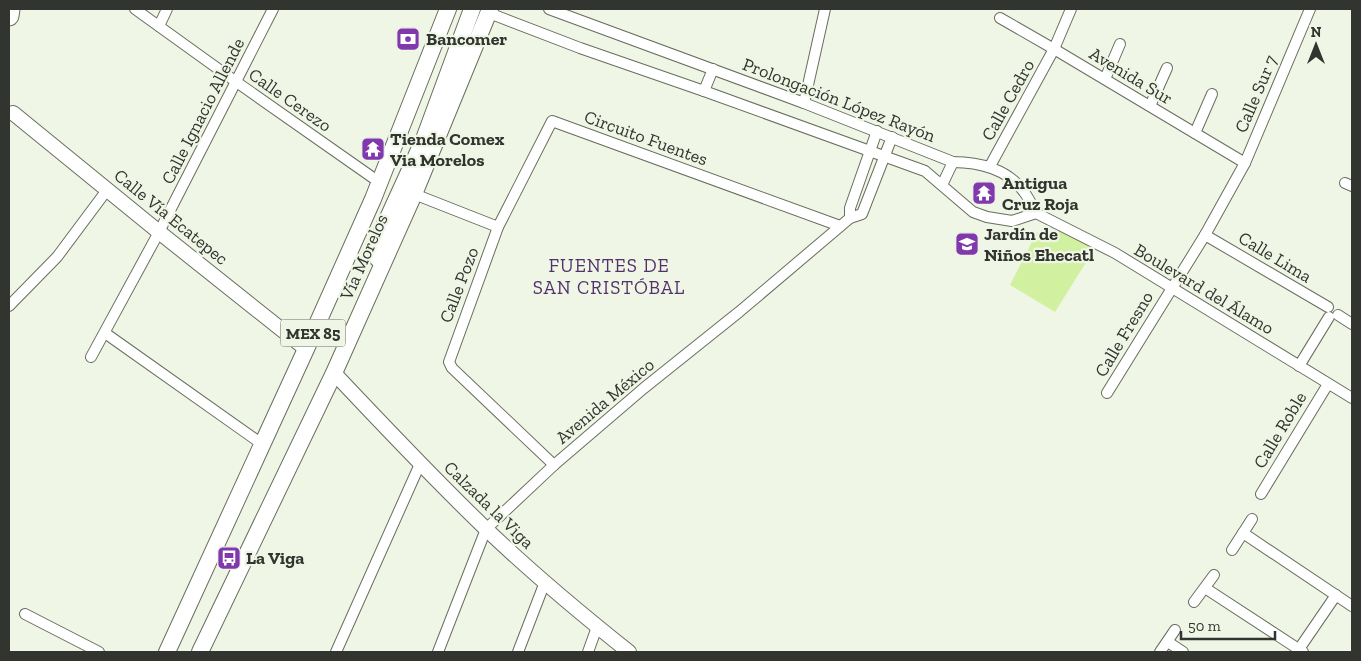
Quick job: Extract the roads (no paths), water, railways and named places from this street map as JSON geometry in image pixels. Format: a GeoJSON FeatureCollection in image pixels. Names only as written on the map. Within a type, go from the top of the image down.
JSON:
{"type":"FeatureCollection","features":[{"type":"Feature","properties":{"kind":"highway"},"geometry":{"type":"LineString","coordinates":[[9,16],[10,9]]}},
{"type":"Feature","properties":{"kind":"main road","name":"Vía Morelos"},"geometry":{"type":"LineString","coordinates":[[167,652],[306,349],[379,182],[448,9]]}},
{"type":"Feature","properties":{"kind":"main road"},"geometry":{"type":"LineString","coordinates":[[377,271],[382,231],[424,139],[472,9]]}},
{"type":"Feature","properties":{"kind":"main road","name":"Vía Morelos"},"geometry":{"type":"LineString","coordinates":[[200,652],[334,373],[377,271],[414,194],[489,11]]}},
{"type":"Feature","properties":{"kind":"main road","name":"Calle Vía Ecatepec"},"geometry":{"type":"LineString","coordinates":[[13,113],[306,349]]}},
{"type":"Feature","properties":{"kind":"main road","name":"Calzada la Viga"},"geometry":{"type":"LineString","coordinates":[[334,373],[420,464],[486,529],[544,582],[629,652]]}},
{"type":"Feature","properties":{"kind":"street","name":"Calle Cerezo"},"geometry":{"type":"LineString","coordinates":[[135,9],[379,182]]}},
{"type":"Feature","properties":{"kind":"street"},"geometry":{"type":"LineString","coordinates":[[158,26],[167,9]]}},
{"type":"Feature","properties":{"kind":"street","name":"Calle Ignacio Allende"},"geometry":{"type":"LineString","coordinates":[[91,357],[159,232],[273,9]]}},
{"type":"Feature","properties":{"kind":"street","name":"Prolongación López Rayón"},"geometry":{"type":"LineString","coordinates":[[489,11],[580,48],[925,171],[973,212],[987,218],[1012,221],[1036,213],[1023,190],[1007,176],[990,166],[968,162],[953,162],[804,103],[549,9]]}},
{"type":"Feature","properties":{"kind":"street"},"geometry":{"type":"LineString","coordinates":[[804,103],[825,9]]}},
{"type":"Feature","properties":{"kind":"street","name":"Calle Cedro"},"geometry":{"type":"LineString","coordinates":[[990,166],[1054,49],[1071,9]]}},
{"type":"Feature","properties":{"kind":"street","name":"Calle Sur 7"},"geometry":{"type":"LineString","coordinates":[[1245,163],[1310,9]]}},
{"type":"Feature","properties":{"kind":"street","name":"Avenida Sur"},"geometry":{"type":"LineString","coordinates":[[1000,18],[1245,163]]}},
{"type":"Feature","properties":{"kind":"street"},"geometry":{"type":"LineString","coordinates":[[1105,79],[1120,44]]}},
{"type":"Feature","properties":{"kind":"street"},"geometry":{"type":"LineString","coordinates":[[1150,106],[1167,68]]}},
{"type":"Feature","properties":{"kind":"street"},"geometry":{"type":"LineString","coordinates":[[704,91],[713,69]]}},
{"type":"Feature","properties":{"kind":"street"},"geometry":{"type":"LineString","coordinates":[[1194,133],[1212,94]]}},
{"type":"Feature","properties":{"kind":"street","name":"Circuito Fuentes"},"geometry":{"type":"LineString","coordinates":[[498,227],[552,121],[840,226]]}},
{"type":"Feature","properties":{"kind":"street"},"geometry":{"type":"LineString","coordinates":[[850,218],[850,208],[877,131]]}},
{"type":"Feature","properties":{"kind":"street","name":"Avenida México"},"geometry":{"type":"LineString","coordinates":[[438,652],[486,529],[554,465],[840,226],[850,218],[862,214],[892,137]]}},
{"type":"Feature","properties":{"kind":"street"},"geometry":{"type":"LineString","coordinates":[[942,185],[953,162]]}},
{"type":"Feature","properties":{"kind":"street","name":"Calle Fresno"},"geometry":{"type":"LineString","coordinates":[[1108,393],[1205,234],[1245,163]]}},
{"type":"Feature","properties":{"kind":"street"},"geometry":{"type":"LineString","coordinates":[[9,306],[57,257],[107,190]]}},
{"type":"Feature","properties":{"kind":"street"},"geometry":{"type":"LineString","coordinates":[[414,194],[498,227]]}},
{"type":"Feature","properties":{"kind":"street","name":"Boulevard del Álamo"},"geometry":{"type":"LineString","coordinates":[[1036,213],[1086,237],[1352,398]]}},
{"type":"Feature","properties":{"kind":"street","name":"Calle Pozo"},"geometry":{"type":"LineString","coordinates":[[498,227],[450,354],[449,362],[452,368],[554,465]]}},
{"type":"Feature","properties":{"kind":"street","name":"Calle Lima"},"geometry":{"type":"LineString","coordinates":[[1205,234],[1331,313],[1352,324]]}},
{"type":"Feature","properties":{"kind":"street","name":"Calle Roble"},"geometry":{"type":"LineString","coordinates":[[1299,366],[1331,313]]}},
{"type":"Feature","properties":{"kind":"street"},"geometry":{"type":"LineString","coordinates":[[105,333],[262,444]]}},
{"type":"Feature","properties":{"kind":"street","name":"Calle Roble"},"geometry":{"type":"LineString","coordinates":[[1260,494],[1328,384]]}},
{"type":"Feature","properties":{"kind":"street"},"geometry":{"type":"LineString","coordinates":[[336,652],[420,464]]}},
{"type":"Feature","properties":{"kind":"street"},"geometry":{"type":"LineString","coordinates":[[1232,550],[1252,519]]}},
{"type":"Feature","properties":{"kind":"street"},"geometry":{"type":"LineString","coordinates":[[1243,533],[1352,606]]}},
{"type":"Feature","properties":{"kind":"street"},"geometry":{"type":"LineString","coordinates":[[1194,602],[1214,575]]}},
{"type":"Feature","properties":{"kind":"street"},"geometry":{"type":"LineString","coordinates":[[518,652],[544,582]]}},
{"type":"Feature","properties":{"kind":"street"},"geometry":{"type":"LineString","coordinates":[[1205,588],[1300,651],[1336,595]]}},
{"type":"Feature","properties":{"kind":"street"},"geometry":{"type":"LineString","coordinates":[[25,614],[99,652]]}},
{"type":"Feature","properties":{"kind":"street"},"geometry":{"type":"LineString","coordinates":[[588,652],[597,627]]}},
{"type":"Feature","properties":{"kind":"street"},"geometry":{"type":"LineString","coordinates":[[1160,652],[1175,630]]}},
{"type":"Feature","properties":{"kind":"street"},"geometry":{"type":"LineString","coordinates":[[1168,642],[1183,652]]}},
{"type":"Feature","properties":{"kind":"place","name":"Bancomer"},"geometry":{"type":"Point","coordinates":[408,39]}},
{"type":"Feature","properties":{"kind":"place","name":"Tienda Comex Via Morelos"},"geometry":{"type":"Point","coordinates":[373,149]}},
{"type":"Feature","properties":{"kind":"place","name":"Antigua Cruz Roja"},"geometry":{"type":"Point","coordinates":[984,193]}},
{"type":"Feature","properties":{"kind":"place","name":"Jardín de Niños Ehecatl"},"geometry":{"type":"Point","coordinates":[967,244]}},
{"type":"Feature","properties":{"kind":"place","name":"La Viga"},"geometry":{"type":"Point","coordinates":[229,558]}},
{"type":"Feature","properties":{"kind":"district","name":"FUENTES DE SAN CRISTÓBAL"},"geometry":{"type":"Point","coordinates":[609,276]}}]}
